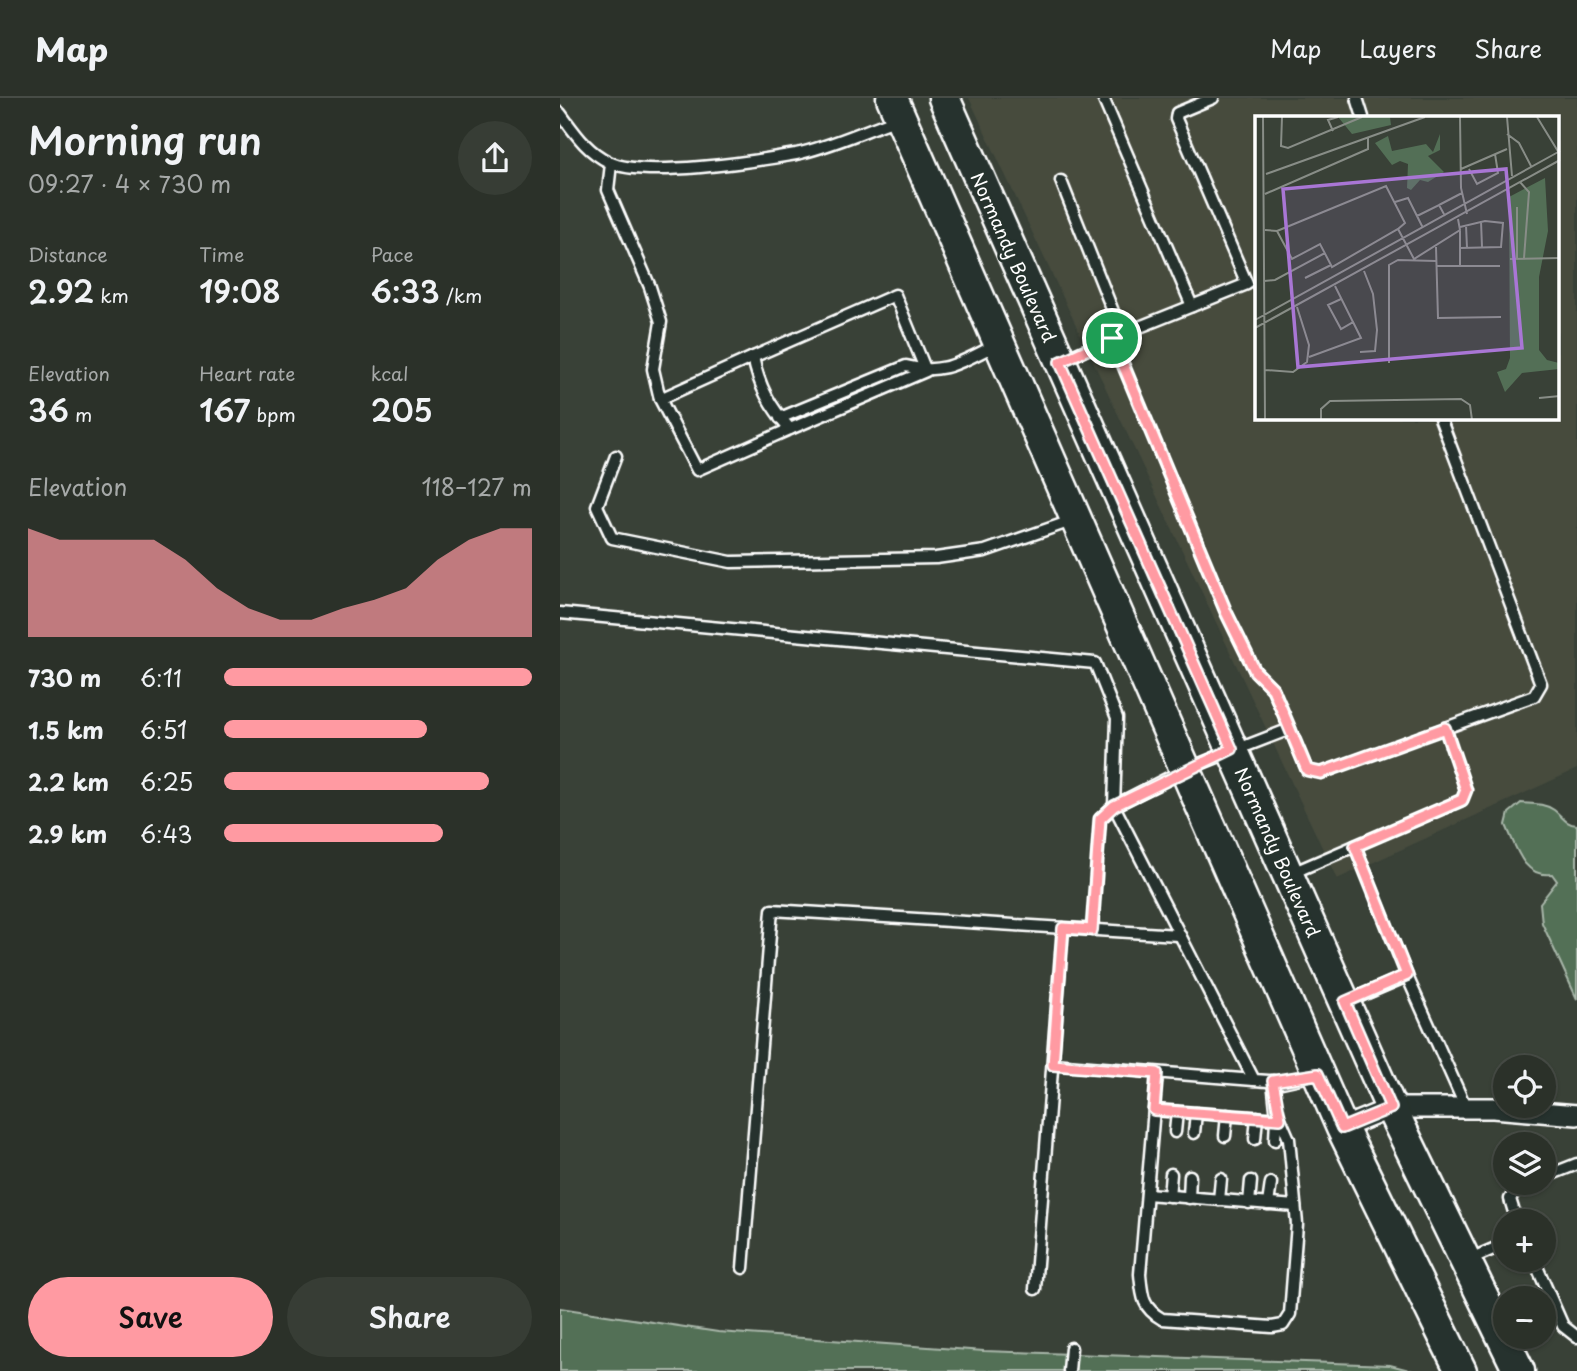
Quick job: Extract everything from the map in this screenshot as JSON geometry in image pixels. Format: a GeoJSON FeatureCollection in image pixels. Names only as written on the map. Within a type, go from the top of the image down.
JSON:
{"type":"FeatureCollection","features":[{"type":"Feature","properties":{"kind":"main road","name":"Normandy Boulevard"},"geometry":{"type":"LineString","coordinates":[[944,98],[1391,1108],[1519,1371]]}},
{"type":"Feature","properties":{"kind":"main road"},"geometry":{"type":"LineString","coordinates":[[896,108],[1342,1128],[1461,1371]]}},
{"type":"Feature","properties":{"kind":"street"},"geometry":{"type":"LineString","coordinates":[[1342,1128],[1391,1108],[1466,1108],[1577,1115]]}},
{"type":"Feature","properties":{"kind":"lane"},"geometry":{"type":"LineString","coordinates":[[1103,98],[1192,306]]}},
{"type":"Feature","properties":{"kind":"lane"},"geometry":{"type":"LineString","coordinates":[[1060,362],[1247,284],[1176,119],[1177,113],[1213,98]]}},
{"type":"Feature","properties":{"kind":"lane"},"geometry":{"type":"LineString","coordinates":[[1357,98],[1363,116]]}},
{"type":"Feature","properties":{"kind":"lane"},"geometry":{"type":"LineString","coordinates":[[560,113],[586,149],[611,163],[642,170],[678,169],[797,153],[896,108]]}},
{"type":"Feature","properties":{"kind":"lane"},"geometry":{"type":"LineString","coordinates":[[611,163],[608,190],[650,286],[661,322],[653,369],[660,399],[697,470],[926,371]]}},
{"type":"Feature","properties":{"kind":"lane"},"geometry":{"type":"LineString","coordinates":[[1061,181],[1117,336],[1226,612],[1255,671],[1273,689],[1307,770],[1321,773],[1534,696],[1541,684],[1441,420]]}},
{"type":"Feature","properties":{"kind":"lane"},"geometry":{"type":"LineString","coordinates":[[660,399],[895,295],[926,371]]}},
{"type":"Feature","properties":{"kind":"lane"},"geometry":{"type":"LineString","coordinates":[[780,418],[906,366],[926,371],[942,370],[1000,343]]}},
{"type":"Feature","properties":{"kind":"lane"},"geometry":{"type":"LineString","coordinates":[[753,357],[758,382],[790,429]]}},
{"type":"Feature","properties":{"kind":"lane"},"geometry":{"type":"LineString","coordinates":[[616,456],[597,506],[612,538],[731,562],[936,558],[985,551],[1074,519]]}},
{"type":"Feature","properties":{"kind":"lane"},"geometry":{"type":"LineString","coordinates":[[560,613],[1095,663],[1117,718],[1114,806],[1254,1080]]}},
{"type":"Feature","properties":{"kind":"lane"},"geometry":{"type":"LineString","coordinates":[[1288,875],[1462,800],[1466,790],[1445,728]]}},
{"type":"Feature","properties":{"kind":"lane"},"geometry":{"type":"LineString","coordinates":[[1092,930],[1100,819],[1114,806],[1184,770],[1232,749],[1290,729]]}},
{"type":"Feature","properties":{"kind":"lane"},"geometry":{"type":"LineString","coordinates":[[1355,846],[1407,975],[1466,1108]]}},
{"type":"Feature","properties":{"kind":"lane"},"geometry":{"type":"LineString","coordinates":[[743,1268],[772,910],[1178,935]]}},
{"type":"Feature","properties":{"kind":"lane"},"geometry":{"type":"LineString","coordinates":[[1035,1289],[1063,928]]}},
{"type":"Feature","properties":{"kind":"lane"},"geometry":{"type":"LineString","coordinates":[[1345,1002],[1407,975]]}},
{"type":"Feature","properties":{"kind":"lane"},"geometry":{"type":"LineString","coordinates":[[1053,1065],[1273,1081],[1318,1074]]}},
{"type":"Feature","properties":{"kind":"lane"},"geometry":{"type":"LineString","coordinates":[[1157,1073],[1140,1274],[1143,1302],[1149,1312],[1162,1319],[1272,1327],[1283,1325],[1290,1314],[1295,1280],[1295,1206],[1289,1139],[1278,1119]]}},
{"type":"Feature","properties":{"kind":"lane"},"geometry":{"type":"LineString","coordinates":[[1273,1081],[1278,1119],[1275,1140]]}},
{"type":"Feature","properties":{"kind":"lane"},"geometry":{"type":"LineString","coordinates":[[1154,1110],[1278,1119]]}},
{"type":"Feature","properties":{"kind":"lane"},"geometry":{"type":"LineString","coordinates":[[1175,1132],[1177,1112]]}},
{"type":"Feature","properties":{"kind":"lane"},"geometry":{"type":"LineString","coordinates":[[1194,1133],[1196,1113]]}},
{"type":"Feature","properties":{"kind":"lane"},"geometry":{"type":"LineString","coordinates":[[1225,1136],[1227,1115]]}},
{"type":"Feature","properties":{"kind":"lane"},"geometry":{"type":"LineString","coordinates":[[1255,1139],[1257,1117]]}},
{"type":"Feature","properties":{"kind":"lane"},"geometry":{"type":"LineString","coordinates":[[1556,1172],[1577,1164]]}},
{"type":"Feature","properties":{"kind":"lane"},"geometry":{"type":"LineString","coordinates":[[1169,1196],[1171,1174]]}},
{"type":"Feature","properties":{"kind":"lane"},"geometry":{"type":"LineString","coordinates":[[1189,1198],[1190,1176]]}},
{"type":"Feature","properties":{"kind":"lane"},"geometry":{"type":"LineString","coordinates":[[1219,1200],[1221,1179]]}},
{"type":"Feature","properties":{"kind":"lane"},"geometry":{"type":"LineString","coordinates":[[1249,1203],[1251,1181]]}},
{"type":"Feature","properties":{"kind":"lane"},"geometry":{"type":"LineString","coordinates":[[1268,1204],[1271,1183]]}},
{"type":"Feature","properties":{"kind":"lane"},"geometry":{"type":"LineString","coordinates":[[1147,1194],[1295,1206]]}},
{"type":"Feature","properties":{"kind":"lane"},"geometry":{"type":"LineString","coordinates":[[1465,1261],[1493,1249]]}},
{"type":"Feature","properties":{"kind":"lane"},"geometry":{"type":"LineString","coordinates":[[1539,1272],[1563,1326],[1577,1337]]}},
{"type":"Feature","properties":{"kind":"lane"},"geometry":{"type":"LineString","coordinates":[[1069,1371],[1071,1348]]}},
{"type":"Feature","properties":{"kind":"shaded area"},"geometry":{"type":"Polygon","coordinates":[[[969,98],[1577,98],[1577,769],[1337,879],[969,98]]]}},
{"type":"Feature","properties":{"kind":"green space"},"geometry":{"type":"Polygon","coordinates":[[[1521,803],[1546,806],[1567,822],[1577,825],[1577,999],[1542,923],[1540,903],[1557,881],[1552,874],[1542,874],[1527,866],[1506,825],[1509,813],[1521,803]]]}},
{"type":"Feature","properties":{"kind":"green space"},"geometry":{"type":"Polygon","coordinates":[[[560,1308],[718,1332],[984,1351],[1390,1365],[1413,1371],[560,1371],[560,1308]]]}},
{"type":"Feature","properties":{"kind":"route"},"geometry":{"type":"LineString","coordinates":[[1112,338],[1226,612],[1255,671],[1273,689],[1307,770],[1321,773],[1445,728],[1466,790],[1462,800],[1355,846],[1407,975],[1345,1002],[1391,1108],[1342,1128],[1318,1074],[1282,1082],[1273,1081],[1276,1109],[1280,1119],[1154,1110],[1157,1073],[1053,1065],[1063,928],[1092,930],[1100,819],[1114,806],[1232,749],[1060,362],[1112,338]]}}]}
